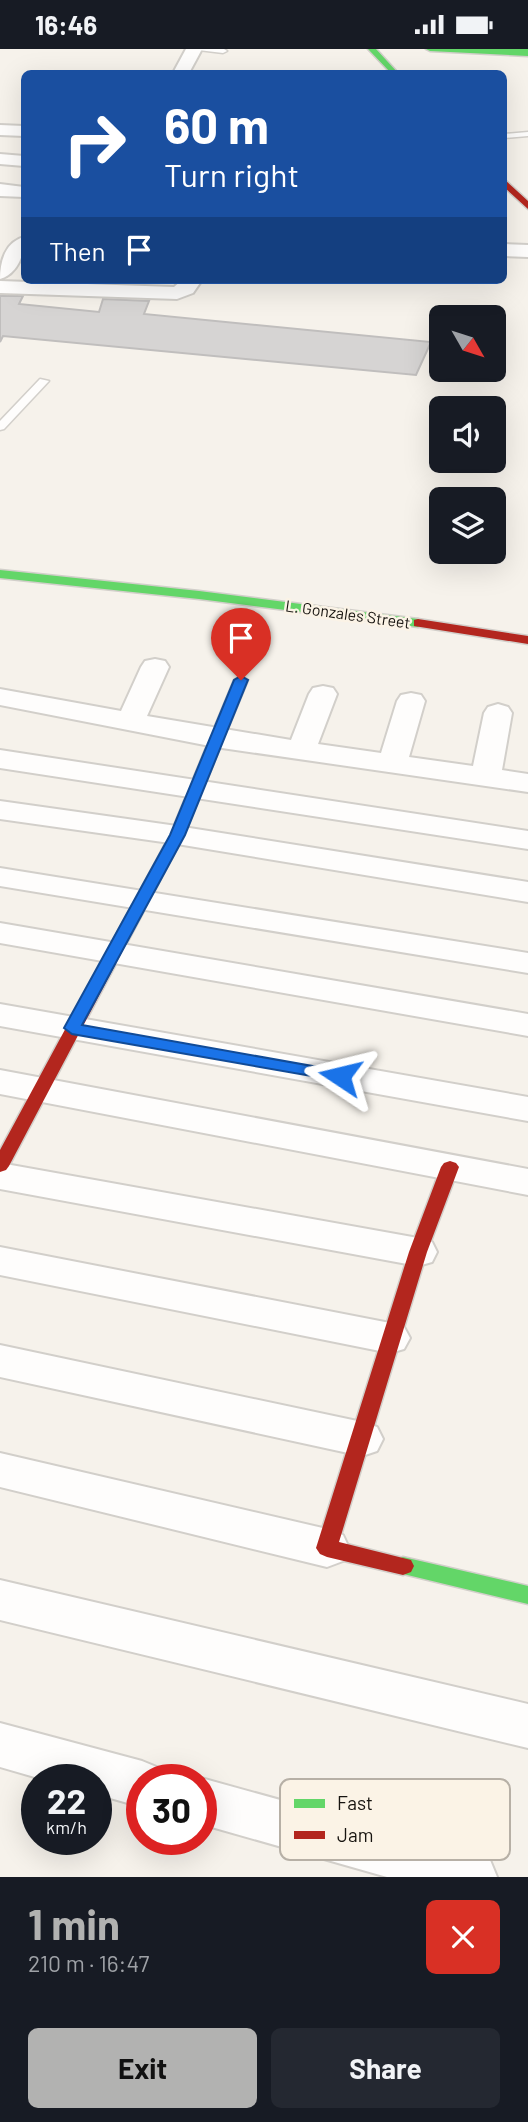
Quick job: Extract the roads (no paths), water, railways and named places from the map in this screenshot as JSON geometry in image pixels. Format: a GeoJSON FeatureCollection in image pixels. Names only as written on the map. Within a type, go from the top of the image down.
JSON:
{"type":"FeatureCollection","features":[{"type":"Feature","properties":{"kind":"main road"},"geometry":{"type":"LineString","coordinates":[[372,49],[392,70]]}},
{"type":"Feature","properties":{"kind":"main road"},"geometry":{"type":"LineString","coordinates":[[430,49],[528,52]]}},
{"type":"Feature","properties":{"kind":"main road"},"geometry":{"type":"LineString","coordinates":[[505,49],[528,52]]}},
{"type":"Feature","properties":{"kind":"main road"},"geometry":{"type":"LineString","coordinates":[[507,185],[528,207]]}},
{"type":"Feature","properties":{"kind":"main road","name":"L. Gonzales Street"},"geometry":{"type":"LineString","coordinates":[[0,574],[284,605],[528,640]]}},
{"type":"Feature","properties":{"kind":"main road"},"geometry":{"type":"LineString","coordinates":[[0,1166],[177,835],[215,737],[241,680]]}},
{"type":"Feature","properties":{"kind":"main road"},"geometry":{"type":"LineString","coordinates":[[450,1167],[390,1338],[362,1439],[327,1548],[528,1595]]}},
{"type":"Feature","properties":{"kind":"street"},"geometry":{"type":"LineString","coordinates":[[183,70],[194,49]]}},
{"type":"Feature","properties":{"kind":"street"},"geometry":{"type":"LineString","coordinates":[[0,130],[21,131]]}},
{"type":"Feature","properties":{"kind":"street"},"geometry":{"type":"LineString","coordinates":[[0,159],[21,161]]}},
{"type":"Feature","properties":{"kind":"street"},"geometry":{"type":"LineString","coordinates":[[0,190],[21,192]]}},
{"type":"Feature","properties":{"kind":"street"},"geometry":{"type":"LineString","coordinates":[[0,273],[21,247]]}},
{"type":"Feature","properties":{"kind":"street"},"geometry":{"type":"LineString","coordinates":[[507,250],[528,251]]}},
{"type":"Feature","properties":{"kind":"street"},"geometry":{"type":"LineString","coordinates":[[0,287],[177,293],[189,284]]}},
{"type":"Feature","properties":{"kind":"street"},"geometry":{"type":"LineString","coordinates":[[130,722],[155,667]]}},
{"type":"Feature","properties":{"kind":"street"},"geometry":{"type":"LineString","coordinates":[[301,751],[323,694]]}},
{"type":"Feature","properties":{"kind":"street"},"geometry":{"type":"LineString","coordinates":[[0,697],[215,737],[528,783]]}},
{"type":"Feature","properties":{"kind":"street"},"geometry":{"type":"LineString","coordinates":[[393,763],[411,702]]}},
{"type":"Feature","properties":{"kind":"street"},"geometry":{"type":"LineString","coordinates":[[486,776],[498,713]]}},
{"type":"Feature","properties":{"kind":"street"},"geometry":{"type":"LineString","coordinates":[[0,759],[528,841]]}},
{"type":"Feature","properties":{"kind":"street"},"geometry":{"type":"LineString","coordinates":[[0,810],[177,835],[528,892]]}},
{"type":"Feature","properties":{"kind":"street"},"geometry":{"type":"LineString","coordinates":[[0,877],[528,963]]}},
{"type":"Feature","properties":{"kind":"street"},"geometry":{"type":"LineString","coordinates":[[0,933],[528,1025]]}},
{"type":"Feature","properties":{"kind":"street"},"geometry":{"type":"LineString","coordinates":[[0,1015],[528,1109]]}},
{"type":"Feature","properties":{"kind":"street"},"geometry":{"type":"LineString","coordinates":[[0,1082],[528,1182]]}},
{"type":"Feature","properties":{"kind":"street"},"geometry":{"type":"LineString","coordinates":[[0,1176],[418,1252]]}},
{"type":"Feature","properties":{"kind":"street"},"geometry":{"type":"LineString","coordinates":[[0,1261],[390,1338]]}},
{"type":"Feature","properties":{"kind":"street"},"geometry":{"type":"LineString","coordinates":[[0,1361],[362,1439]]}},
{"type":"Feature","properties":{"kind":"street"},"geometry":{"type":"LineString","coordinates":[[0,1471],[327,1548]]}},
{"type":"Feature","properties":{"kind":"street"},"geometry":{"type":"LineString","coordinates":[[0,1600],[528,1726]]}},
{"type":"Feature","properties":{"kind":"street"},"geometry":{"type":"LineString","coordinates":[[0,1745],[126,1780]]}},
{"type":"Feature","properties":{"kind":"street"},"geometry":{"type":"LineString","coordinates":[[217,1805],[280,1823]]}},
{"type":"Feature","properties":{"kind":"street"},"geometry":{"type":"LineString","coordinates":[[411,1860],[472,1877]]}},
{"type":"Feature","properties":{"kind":"lane"},"geometry":{"type":"LineString","coordinates":[[194,49],[223,51]]}},
{"type":"Feature","properties":{"kind":"lane"},"geometry":{"type":"LineString","coordinates":[[507,136],[528,134]]}},
{"type":"Feature","properties":{"kind":"lane"},"geometry":{"type":"LineString","coordinates":[[0,427],[44,381]]}}]}
